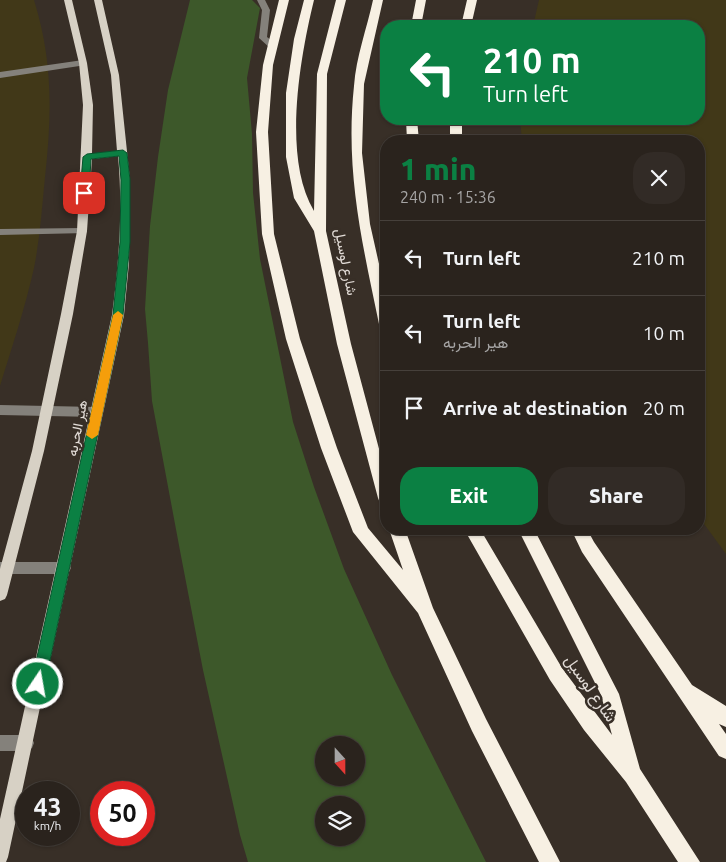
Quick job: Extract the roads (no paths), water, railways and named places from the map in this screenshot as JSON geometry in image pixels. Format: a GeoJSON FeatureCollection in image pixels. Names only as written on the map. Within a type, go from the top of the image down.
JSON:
{"type":"FeatureCollection","features":[{"type":"Feature","properties":{"kind":"highway"},"geometry":{"type":"LineString","coordinates":[[284,0],[268,65],[262,132],[268,234],[293,339],[329,448],[361,532],[424,608]]}},
{"type":"Feature","properties":{"kind":"highway"},"geometry":{"type":"LineString","coordinates":[[309,0],[298,39],[291,93],[292,157],[300,198],[320,231]]}},
{"type":"Feature","properties":{"kind":"highway","name":"شارع لوسيل"},"geometry":{"type":"LineString","coordinates":[[341,0],[322,74],[320,231],[344,344],[380,479]]}},
{"type":"Feature","properties":{"kind":"highway","name":"شارع لوسيل"},"geometry":{"type":"LineString","coordinates":[[378,0],[359,84],[356,153],[364,224],[380,297]]}},
{"type":"Feature","properties":{"kind":"highway"},"geometry":{"type":"LineString","coordinates":[[417,20],[421,0]]}},
{"type":"Feature","properties":{"kind":"highway"},"geometry":{"type":"LineString","coordinates":[[467,20],[472,0]]}},
{"type":"Feature","properties":{"kind":"highway"},"geometry":{"type":"LineString","coordinates":[[399,535],[424,608],[479,725],[550,862]]}},
{"type":"Feature","properties":{"kind":"highway","name":"شارع لوسيل"},"geometry":{"type":"LineString","coordinates":[[475,535],[556,674],[591,724],[633,775],[690,862]]}},
{"type":"Feature","properties":{"kind":"highway"},"geometry":{"type":"LineString","coordinates":[[529,535],[610,694],[633,775]]}},
{"type":"Feature","properties":{"kind":"highway"},"geometry":{"type":"LineString","coordinates":[[582,535],[588,547],[726,750]]}},
{"type":"Feature","properties":{"kind":"highway"},"geometry":{"type":"LineString","coordinates":[[683,688],[726,718]]}},
{"type":"Feature","properties":{"kind":"main road"},"geometry":{"type":"LineString","coordinates":[[0,595],[4,568],[38,451],[67,314],[82,231],[88,106],[83,63],[68,0]]}},
{"type":"Feature","properties":{"kind":"main road","name":"هير الحربه"},"geometry":{"type":"LineString","coordinates":[[0,857],[118,315],[124,263],[125,180],[123,153],[115,75],[98,0]]}},
{"type":"Feature","properties":{"kind":"main road"},"geometry":{"type":"LineString","coordinates":[[87,157],[123,153]]}},
{"type":"Feature","properties":{"kind":"lane"},"geometry":{"type":"LineString","coordinates":[[261,0],[266,10],[263,38],[273,46]]}},
{"type":"Feature","properties":{"kind":"lane"},"geometry":{"type":"LineString","coordinates":[[0,76],[83,63]]}},
{"type":"Feature","properties":{"kind":"lane"},"geometry":{"type":"LineString","coordinates":[[0,232],[82,231]]}},
{"type":"Feature","properties":{"kind":"lane"},"geometry":{"type":"LineString","coordinates":[[0,410],[96,412]]}},
{"type":"Feature","properties":{"kind":"lane"},"geometry":{"type":"LineString","coordinates":[[4,568],[64,568]]}},
{"type":"Feature","properties":{"kind":"lane"},"geometry":{"type":"LineString","coordinates":[[0,743],[26,743]]}}]}
